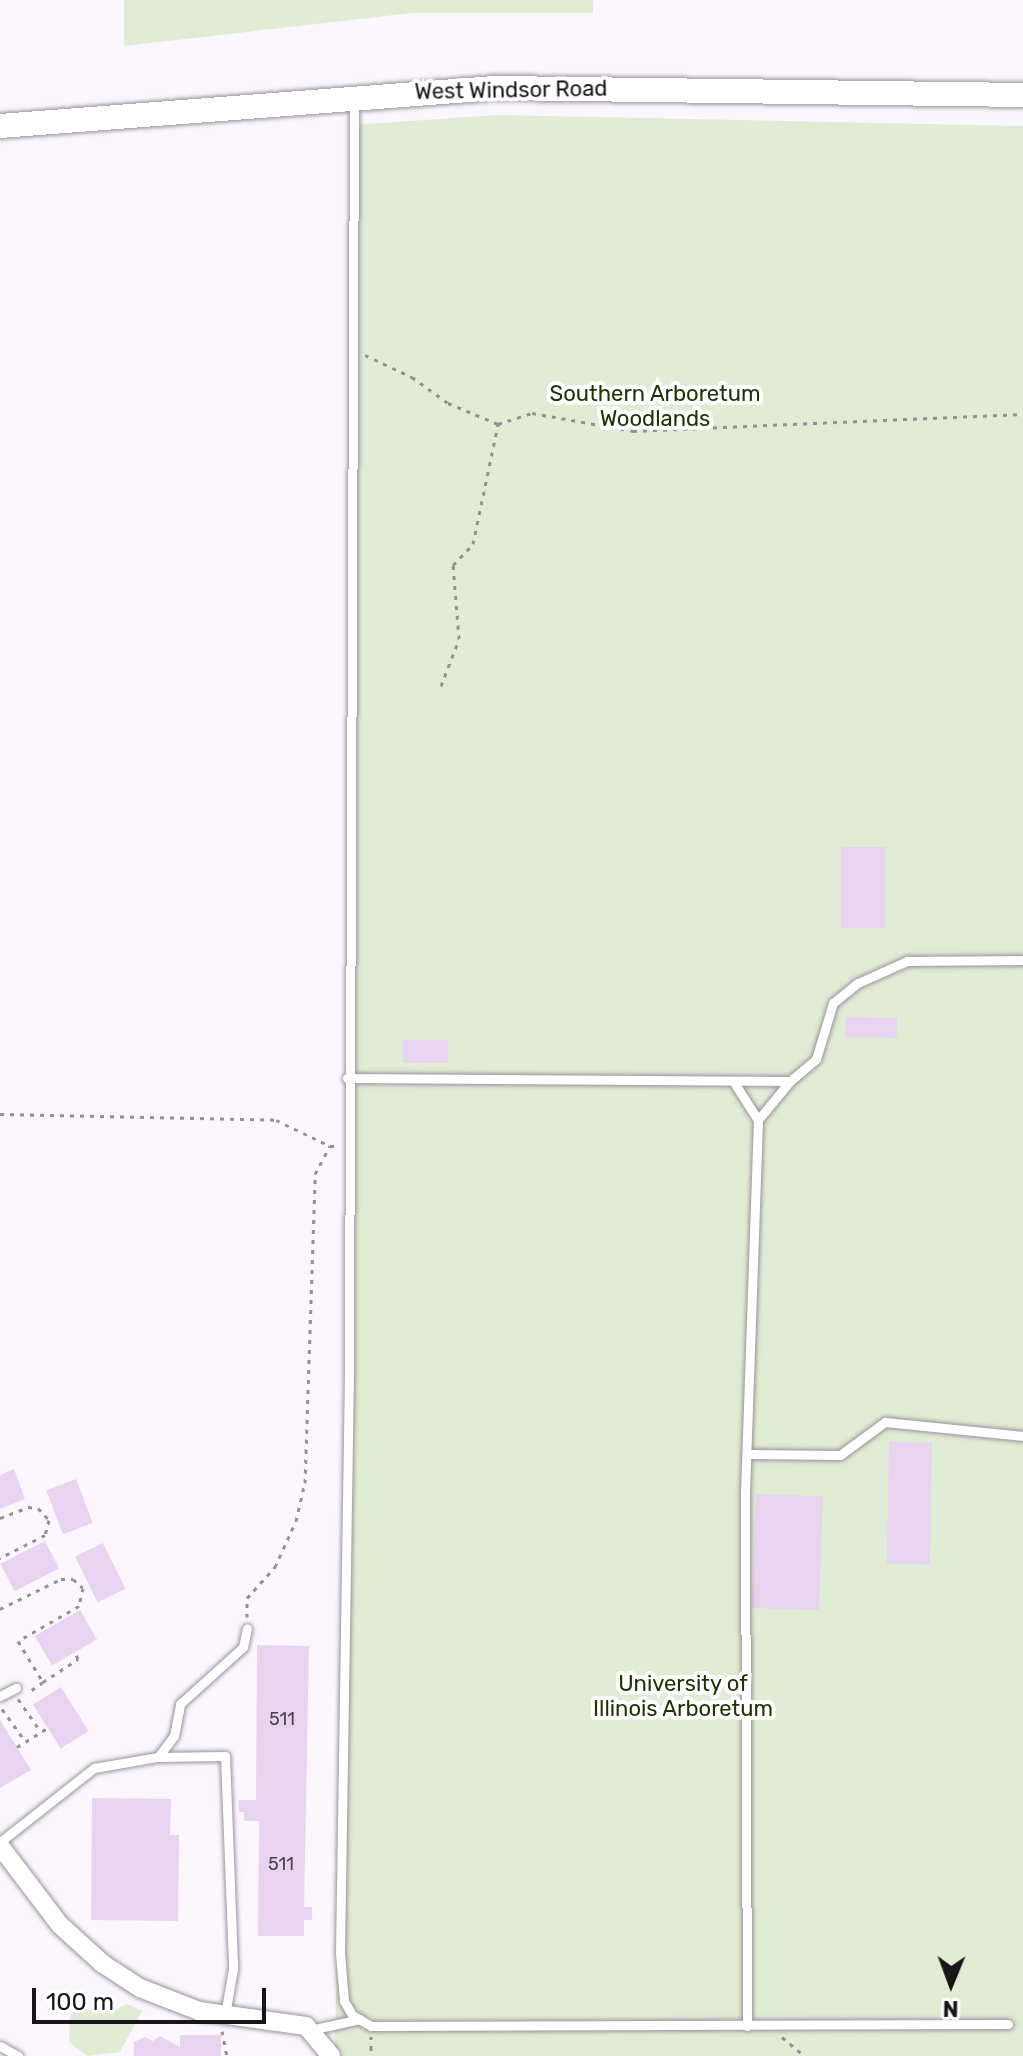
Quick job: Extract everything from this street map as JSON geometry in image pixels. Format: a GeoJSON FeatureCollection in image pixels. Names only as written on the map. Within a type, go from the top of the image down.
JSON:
{"type":"FeatureCollection","features":[{"type":"Feature","properties":{"kind":"main road","name":"West Windsor Road"},"geometry":{"type":"LineString","coordinates":[[0,126],[354,95],[528,88],[1023,95]]}},
{"type":"Feature","properties":{"kind":"street"},"geometry":{"type":"LineString","coordinates":[[0,1844],[60,1925],[103,1964],[166,2000],[224,2023],[285,2021],[310,2030],[331,2056]]}},
{"type":"Feature","properties":{"kind":"lane"},"geometry":{"type":"LineString","coordinates":[[354,95],[347,1078],[349,1373],[340,1953],[344,2001],[371,2026],[1008,2024]]}},
{"type":"Feature","properties":{"kind":"lane"},"geometry":{"type":"LineString","coordinates":[[758,1120],[790,1081],[816,1059],[833,1003],[871,976],[907,961],[937,957],[1023,960]]}},
{"type":"Feature","properties":{"kind":"lane"},"geometry":{"type":"LineString","coordinates":[[347,1078],[735,1084],[790,1081]]}},
{"type":"Feature","properties":{"kind":"lane"},"geometry":{"type":"LineString","coordinates":[[735,1084],[758,1120],[748,1383],[751,1454],[745,1493],[747,2026]]}},
{"type":"Feature","properties":{"kind":"lane"},"geometry":{"type":"LineString","coordinates":[[751,1454],[840,1455],[885,1422],[1023,1436]]}},
{"type":"Feature","properties":{"kind":"lane"},"geometry":{"type":"LineString","coordinates":[[158,1757],[174,1736],[180,1704],[243,1647],[247,1628]]}},
{"type":"Feature","properties":{"kind":"lane"},"geometry":{"type":"LineString","coordinates":[[0,1696],[16,1688]]}},
{"type":"Feature","properties":{"kind":"lane"},"geometry":{"type":"LineString","coordinates":[[0,1844],[94,1768],[158,1757],[225,1756],[233,1969],[224,2023]]}},
{"type":"Feature","properties":{"kind":"lane"},"geometry":{"type":"LineString","coordinates":[[310,2030],[360,2019]]}},
{"type":"Feature","properties":{"kind":"lane"},"geometry":{"type":"LineString","coordinates":[[0,2046],[18,2056]]}},
{"type":"Feature","properties":{"kind":"path"},"geometry":{"type":"LineString","coordinates":[[352,354],[373,356],[448,403],[498,424],[532,413],[633,431],[1023,414]]}},
{"type":"Feature","properties":{"kind":"path"},"geometry":{"type":"LineString","coordinates":[[441,686],[459,639],[453,565],[473,544],[498,424]]}},
{"type":"Feature","properties":{"kind":"path"},"geometry":{"type":"LineString","coordinates":[[0,1114],[276,1120],[330,1146],[347,1147]]}},
{"type":"Feature","properties":{"kind":"path"},"geometry":{"type":"LineString","coordinates":[[247,1628],[247,1598],[275,1567],[296,1521],[305,1483],[315,1174],[330,1146]]}},
{"type":"Feature","properties":{"kind":"path"},"geometry":{"type":"LineString","coordinates":[[0,1518],[38,1508],[49,1528],[0,1558]]}},
{"type":"Feature","properties":{"kind":"path"},"geometry":{"type":"LineString","coordinates":[[0,1609],[61,1579],[73,1579],[83,1588],[79,1606],[18,1641],[43,1682]]}},
{"type":"Feature","properties":{"kind":"path"},"geometry":{"type":"LineString","coordinates":[[25,1741],[1,1710],[78,1659],[75,1652]]}},
{"type":"Feature","properties":{"kind":"path"},"geometry":{"type":"LineString","coordinates":[[18,1699],[41,1732]]}},
{"type":"Feature","properties":{"kind":"path"},"geometry":{"type":"LineString","coordinates":[[17,1747],[47,1728]]}},
{"type":"Feature","properties":{"kind":"path"},"geometry":{"type":"LineString","coordinates":[[224,2023],[227,2056]]}},
{"type":"Feature","properties":{"kind":"path"},"geometry":{"type":"LineString","coordinates":[[371,2026],[371,2056]]}},
{"type":"Feature","properties":{"kind":"path"},"geometry":{"type":"LineString","coordinates":[[765,2026],[804,2050],[805,2056]]}},
{"type":"Feature","properties":{"kind":"green space"},"geometry":{"type":"Polygon","coordinates":[[[124,0],[593,0],[593,13],[412,13],[124,46],[124,0]]]}},
{"type":"Feature","properties":{"kind":"green space","name":"University of Illinois Arboretum"},"geometry":{"type":"Polygon","coordinates":[[[496,115],[1023,126],[1023,2056],[341,2056],[335,2045],[349,1373],[352,125],[496,115]]]}},
{"type":"Feature","properties":{"kind":"green space"},"geometry":{"type":"Polygon","coordinates":[[[127,2004],[142,2011],[120,2052],[87,2056],[69,2042],[70,2015],[78,2009],[113,2011],[127,2004]]]}},
{"type":"Feature","properties":{"kind":"building"},"geometry":{"type":"Polygon","coordinates":[[[841,847],[885,847],[885,928],[841,928],[841,847]]]}},
{"type":"Feature","properties":{"kind":"building"},"geometry":{"type":"Polygon","coordinates":[[[846,1017],[897,1018],[897,1038],[846,1037],[846,1017]]]}},
{"type":"Feature","properties":{"kind":"building"},"geometry":{"type":"Polygon","coordinates":[[[403,1040],[448,1040],[448,1063],[403,1063],[403,1040]]]}},
{"type":"Feature","properties":{"kind":"building"},"geometry":{"type":"Polygon","coordinates":[[[889,1442],[932,1443],[930,1565],[887,1564],[889,1442]]]}},
{"type":"Feature","properties":{"kind":"building"},"geometry":{"type":"Polygon","coordinates":[[[14,1469],[25,1499],[0,1509],[0,1475],[14,1469]]]}},
{"type":"Feature","properties":{"kind":"building"},"geometry":{"type":"Polygon","coordinates":[[[76,1479],[93,1523],[63,1534],[46,1490],[76,1479]]]}},
{"type":"Feature","properties":{"kind":"building"},"geometry":{"type":"Polygon","coordinates":[[[756,1494],[823,1496],[819,1610],[752,1608],[756,1494]]]}},
{"type":"Feature","properties":{"kind":"building"},"geometry":{"type":"Polygon","coordinates":[[[45,1541],[59,1569],[15,1591],[0,1564],[45,1541]]]}},
{"type":"Feature","properties":{"kind":"building"},"geometry":{"type":"Polygon","coordinates":[[[103,1543],[125,1589],[97,1602],[75,1557],[103,1543]]]}},
{"type":"Feature","properties":{"kind":"building"},"geometry":{"type":"Polygon","coordinates":[[[80,1610],[97,1639],[52,1665],[35,1636],[80,1610]]]}},
{"type":"Feature","properties":{"kind":"building"},"geometry":{"type":"Polygon","coordinates":[[[257,1645],[309,1646],[304,1907],[312,1907],[312,1920],[304,1920],[304,1936],[258,1936],[259,1821],[244,1821],[244,1812],[239,1812],[239,1800],[256,1800],[257,1645]]]}},
{"type":"Feature","properties":{"kind":"building"},"geometry":{"type":"Polygon","coordinates":[[[61,1687],[89,1731],[61,1749],[33,1704],[61,1687]]]}},
{"type":"Feature","properties":{"kind":"building"},"geometry":{"type":"Polygon","coordinates":[[[0,1720],[31,1770],[0,1788],[0,1720]]]}},
{"type":"Feature","properties":{"kind":"building"},"geometry":{"type":"Polygon","coordinates":[[[92,1798],[171,1799],[170,1835],[179,1835],[178,1921],[91,1920],[92,1798]]]}},
{"type":"Feature","properties":{"kind":"building"},"geometry":{"type":"Polygon","coordinates":[[[180,2035],[221,2035],[221,2056],[134,2056],[134,2042],[145,2037],[153,2041],[160,2036],[180,2047],[180,2035]]]}},
{"type":"Feature","properties":{"kind":"park label","name":"Southern Arboretum Woodlands"},"geometry":{"type":"Point","coordinates":[655,406]}}]}
